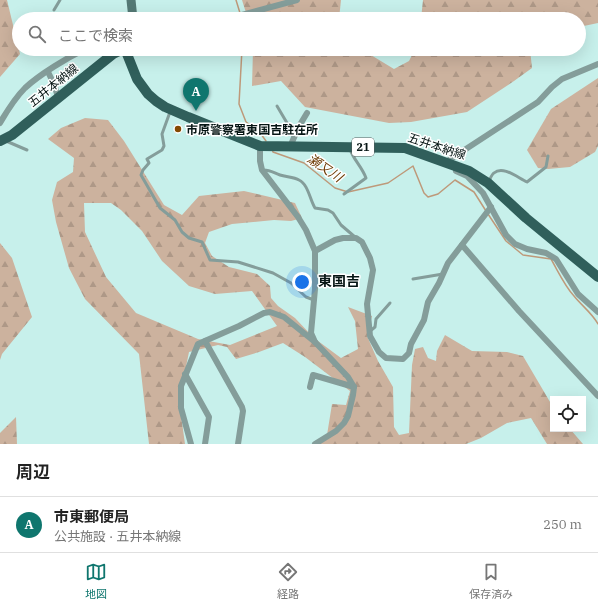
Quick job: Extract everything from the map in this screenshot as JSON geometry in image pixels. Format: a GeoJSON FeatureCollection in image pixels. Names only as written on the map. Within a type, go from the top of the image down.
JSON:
{"type":"FeatureCollection","features":[{"type":"Feature","properties":{"kind":"main road"},"geometry":{"type":"LineString","coordinates":[[131,0],[132,12]]}},
{"type":"Feature","properties":{"kind":"main road","name":"五井本納線"},"geometry":{"type":"LineString","coordinates":[[2,141],[12,135],[110,56]]}},
{"type":"Feature","properties":{"kind":"main road","name":"五井本納線"},"geometry":{"type":"LineString","coordinates":[[127,56],[133,72],[142,87],[156,101],[171,110],[260,146],[405,148],[476,174],[598,277]]}},
{"type":"Feature","properties":{"kind":"street"},"geometry":{"type":"LineString","coordinates":[[253,12],[297,0]]}},
{"type":"Feature","properties":{"kind":"street"},"geometry":{"type":"LineString","coordinates":[[0,123],[15,99],[25,88],[71,56]]}},
{"type":"Feature","properties":{"kind":"street"},"geometry":{"type":"LineString","coordinates":[[598,64],[562,79],[538,102],[446,162],[449,166],[467,176],[476,184],[483,193],[506,235],[515,244],[527,249],[546,252],[556,259],[578,294],[598,312]]}},
{"type":"Feature","properties":{"kind":"street"},"geometry":{"type":"LineString","coordinates":[[48,72],[58,97]]}},
{"type":"Feature","properties":{"kind":"street"},"geometry":{"type":"LineString","coordinates":[[290,147],[296,132],[307,113]]}},
{"type":"Feature","properties":{"kind":"street"},"geometry":{"type":"LineString","coordinates":[[260,146],[260,161],[262,170],[298,217],[306,230],[315,251],[312,333],[315,342]]}},
{"type":"Feature","properties":{"kind":"street"},"geometry":{"type":"LineString","coordinates":[[315,251],[335,240],[352,237],[362,242],[367,250],[373,270],[366,304],[369,332],[372,342],[379,352],[386,358],[403,359],[409,354],[412,344],[424,320],[428,302],[448,263],[491,207]]}},
{"type":"Feature","properties":{"kind":"street"},"geometry":{"type":"LineString","coordinates":[[462,245],[519,311],[598,396]]}},
{"type":"Feature","properties":{"kind":"street"},"geometry":{"type":"LineString","coordinates":[[191,444],[181,408],[181,386],[198,344],[233,329],[264,313],[270,312],[284,317],[315,342],[348,377],[354,387],[348,416],[344,423],[336,431],[315,444]]}},
{"type":"Feature","properties":{"kind":"street"},"geometry":{"type":"LineString","coordinates":[[205,341],[243,410],[238,444]]}},
{"type":"Feature","properties":{"kind":"street"},"geometry":{"type":"LineString","coordinates":[[185,374],[209,417],[205,444]]}},
{"type":"Feature","properties":{"kind":"street"},"geometry":{"type":"LineString","coordinates":[[310,387],[313,375],[354,387]]}},
{"type":"Feature","properties":{"kind":"lane"},"geometry":{"type":"LineString","coordinates":[[54,10],[60,0]]}},
{"type":"Feature","properties":{"kind":"lane"},"geometry":{"type":"LineString","coordinates":[[277,106],[290,128],[296,132]]}},
{"type":"Feature","properties":{"kind":"lane"},"geometry":{"type":"LineString","coordinates":[[171,110],[162,134],[164,146],[162,150],[147,159],[149,163],[141,175],[160,208],[174,220],[182,232],[189,238],[202,242],[210,260],[238,262],[273,272],[291,283],[306,296],[314,300]]}},
{"type":"Feature","properties":{"kind":"lane"},"geometry":{"type":"LineString","coordinates":[[2,141],[27,150]]}},
{"type":"Feature","properties":{"kind":"lane"},"geometry":{"type":"LineString","coordinates":[[344,194],[366,178],[352,155],[350,147]]}},
{"type":"Feature","properties":{"kind":"lane"},"geometry":{"type":"LineString","coordinates":[[488,183],[494,173],[500,170],[527,182],[546,167],[548,156]]}},
{"type":"Feature","properties":{"kind":"lane"},"geometry":{"type":"LineString","coordinates":[[262,170],[268,170],[279,175],[300,180],[315,208],[328,210],[333,213],[341,225],[356,238]]}},
{"type":"Feature","properties":{"kind":"lane"},"geometry":{"type":"LineString","coordinates":[[413,279],[443,274]]}},
{"type":"Feature","properties":{"kind":"lane"},"geometry":{"type":"LineString","coordinates":[[369,332],[375,327],[376,319],[390,303]]}},
{"type":"Feature","properties":{"kind":"green space"},"geometry":{"type":"Polygon","coordinates":[[[0,0],[7,0],[12,21],[12,56],[18,56],[0,77],[0,0]]]}},
{"type":"Feature","properties":{"kind":"green space"},"geometry":{"type":"Polygon","coordinates":[[[242,0],[341,0],[340,12],[246,12],[242,0]]]}},
{"type":"Feature","properties":{"kind":"green space"},"geometry":{"type":"Polygon","coordinates":[[[423,0],[598,0],[598,23],[586,26],[586,12],[422,12],[423,0]]]}},
{"type":"Feature","properties":{"kind":"green space"},"geometry":{"type":"Polygon","coordinates":[[[253,56],[373,56],[394,69],[409,61],[412,56],[531,56],[532,68],[467,112],[411,122],[389,123],[305,107],[281,81],[252,86],[253,56]]]}},
{"type":"Feature","properties":{"kind":"green space"},"geometry":{"type":"Polygon","coordinates":[[[598,78],[598,146],[595,152],[570,167],[548,169],[538,168],[527,150],[551,109],[598,78]]]}},
{"type":"Feature","properties":{"kind":"green space"},"geometry":{"type":"Polygon","coordinates":[[[85,118],[108,120],[124,141],[164,205],[182,215],[199,196],[244,191],[295,203],[302,218],[291,221],[274,220],[232,224],[209,232],[205,243],[212,256],[229,267],[257,274],[270,286],[271,298],[278,306],[295,318],[314,338],[341,358],[358,349],[355,321],[348,307],[372,316],[367,336],[378,361],[393,387],[394,427],[399,435],[409,433],[412,365],[415,349],[423,347],[428,358],[436,361],[437,351],[445,335],[472,351],[507,352],[523,356],[550,402],[550,432],[573,432],[583,444],[547,444],[531,418],[507,423],[481,438],[466,444],[319,444],[327,435],[332,404],[346,405],[350,391],[305,357],[283,343],[236,359],[227,347],[218,345],[189,352],[179,401],[185,444],[149,444],[139,354],[85,299],[69,268],[56,222],[52,200],[57,182],[73,172],[74,158],[48,139],[61,128],[85,118]],[[84,203],[85,232],[106,277],[136,313],[198,339],[230,345],[277,326],[252,291],[215,294],[189,286],[162,261],[142,231],[121,210],[111,203],[84,203]]]}},
{"type":"Feature","properties":{"kind":"green space"},"geometry":{"type":"Polygon","coordinates":[[[0,243],[12,258],[32,317],[2,354],[0,360],[0,243]]]}},
{"type":"Feature","properties":{"kind":"green space"},"geometry":{"type":"Polygon","coordinates":[[[16,417],[17,444],[0,444],[0,433],[16,417]]]}},
{"type":"Feature","properties":{"kind":"waterway","name":"瀬又川"},"geometry":{"type":"LineString","coordinates":[[236,0],[240,12]]}},
{"type":"Feature","properties":{"kind":"waterway","name":"瀬又川"},"geometry":{"type":"LineString","coordinates":[[242,56],[239,104],[246,122],[258,130],[266,141]]}},
{"type":"Feature","properties":{"kind":"waterway","name":"瀬又川"},"geometry":{"type":"LineString","coordinates":[[272,149],[273,152],[304,163],[335,188],[348,192],[388,183],[413,166],[424,193],[428,197],[438,194],[455,180],[474,192],[486,211]]}},
{"type":"Feature","properties":{"kind":"waterway","name":"瀬又川"},"geometry":{"type":"LineString","coordinates":[[488,214],[506,241],[523,255],[551,259],[567,287],[577,300],[593,316],[598,324]]}},
{"type":"Feature","properties":{"kind":"place","name":"市東郵便局"},"geometry":{"type":"Point","coordinates":[196,111]}},
{"type":"Feature","properties":{"kind":"place","name":"市原警察署東国吉駐在所"},"geometry":{"type":"Point","coordinates":[178,129]}},
{"type":"Feature","properties":{"kind":"district","name":"東国吉"},"geometry":{"type":"Point","coordinates":[339,281]}}]}
